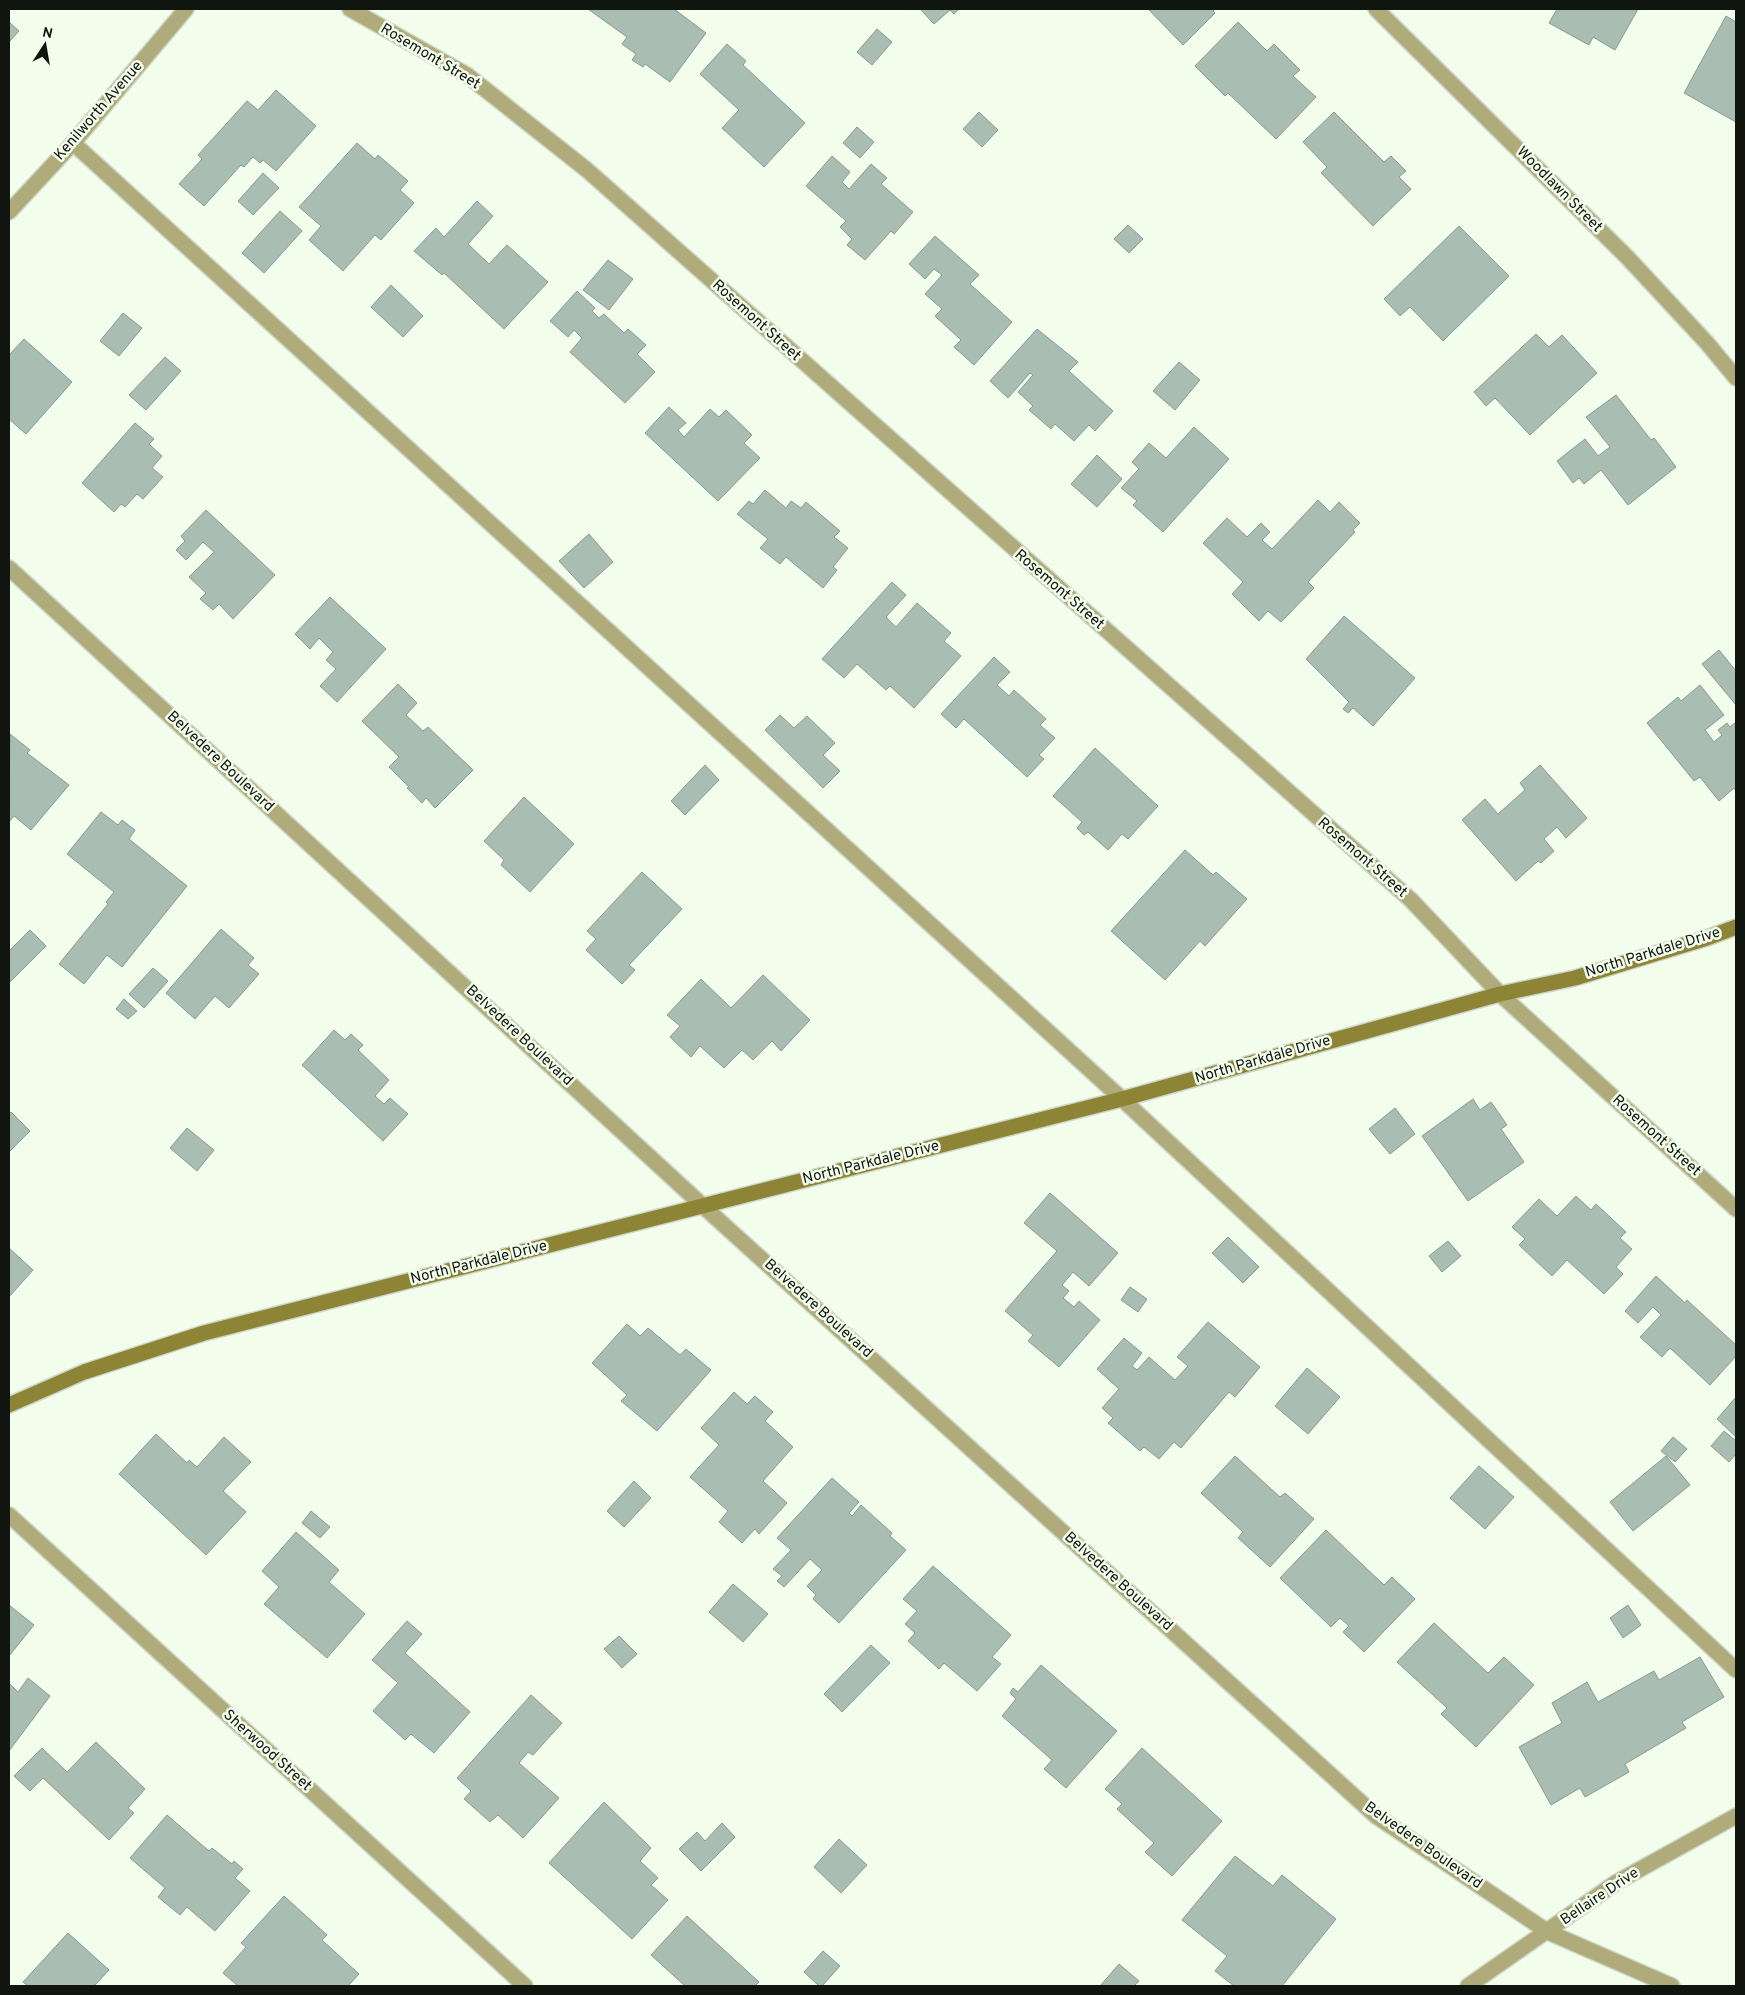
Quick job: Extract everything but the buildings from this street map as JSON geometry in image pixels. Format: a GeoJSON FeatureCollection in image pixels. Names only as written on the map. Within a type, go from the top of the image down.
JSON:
{"type":"FeatureCollection","features":[{"type":"Feature","properties":{"kind":"street","name":"Kenilworth Avenue"},"geometry":{"type":"LineString","coordinates":[[9,212],[73,143],[186,9]]}},
{"type":"Feature","properties":{"kind":"street","name":"Rosemont Street"},"geometry":{"type":"LineString","coordinates":[[350,9],[467,76],[587,170],[1411,900],[1500,994],[1736,1209]]}},
{"type":"Feature","properties":{"kind":"street","name":"Woodlawn Street"},"geometry":{"type":"LineString","coordinates":[[1376,9],[1627,257],[1708,342],[1736,378]]}},
{"type":"Feature","properties":{"kind":"street"},"geometry":{"type":"LineString","coordinates":[[73,143],[1122,1099],[1736,1670]]}},
{"type":"Feature","properties":{"kind":"street","name":"Belvedere Boulevard"},"geometry":{"type":"LineString","coordinates":[[9,568],[703,1206],[1376,1816],[1548,1932],[1672,1986]]}},
{"type":"Feature","properties":{"kind":"street","name":"North Parkdale Drive"},"geometry":{"type":"LineString","coordinates":[[9,1406],[84,1372],[204,1333],[1122,1099],[1500,994],[1575,978],[1707,938],[1736,927]]}},
{"type":"Feature","properties":{"kind":"street","name":"Sherwood Street"},"geometry":{"type":"LineString","coordinates":[[9,1515],[525,1986]]}},
{"type":"Feature","properties":{"kind":"street","name":"Bellaire Drive"},"geometry":{"type":"LineString","coordinates":[[1468,1986],[1548,1932],[1617,1882],[1736,1816]]}}]}
